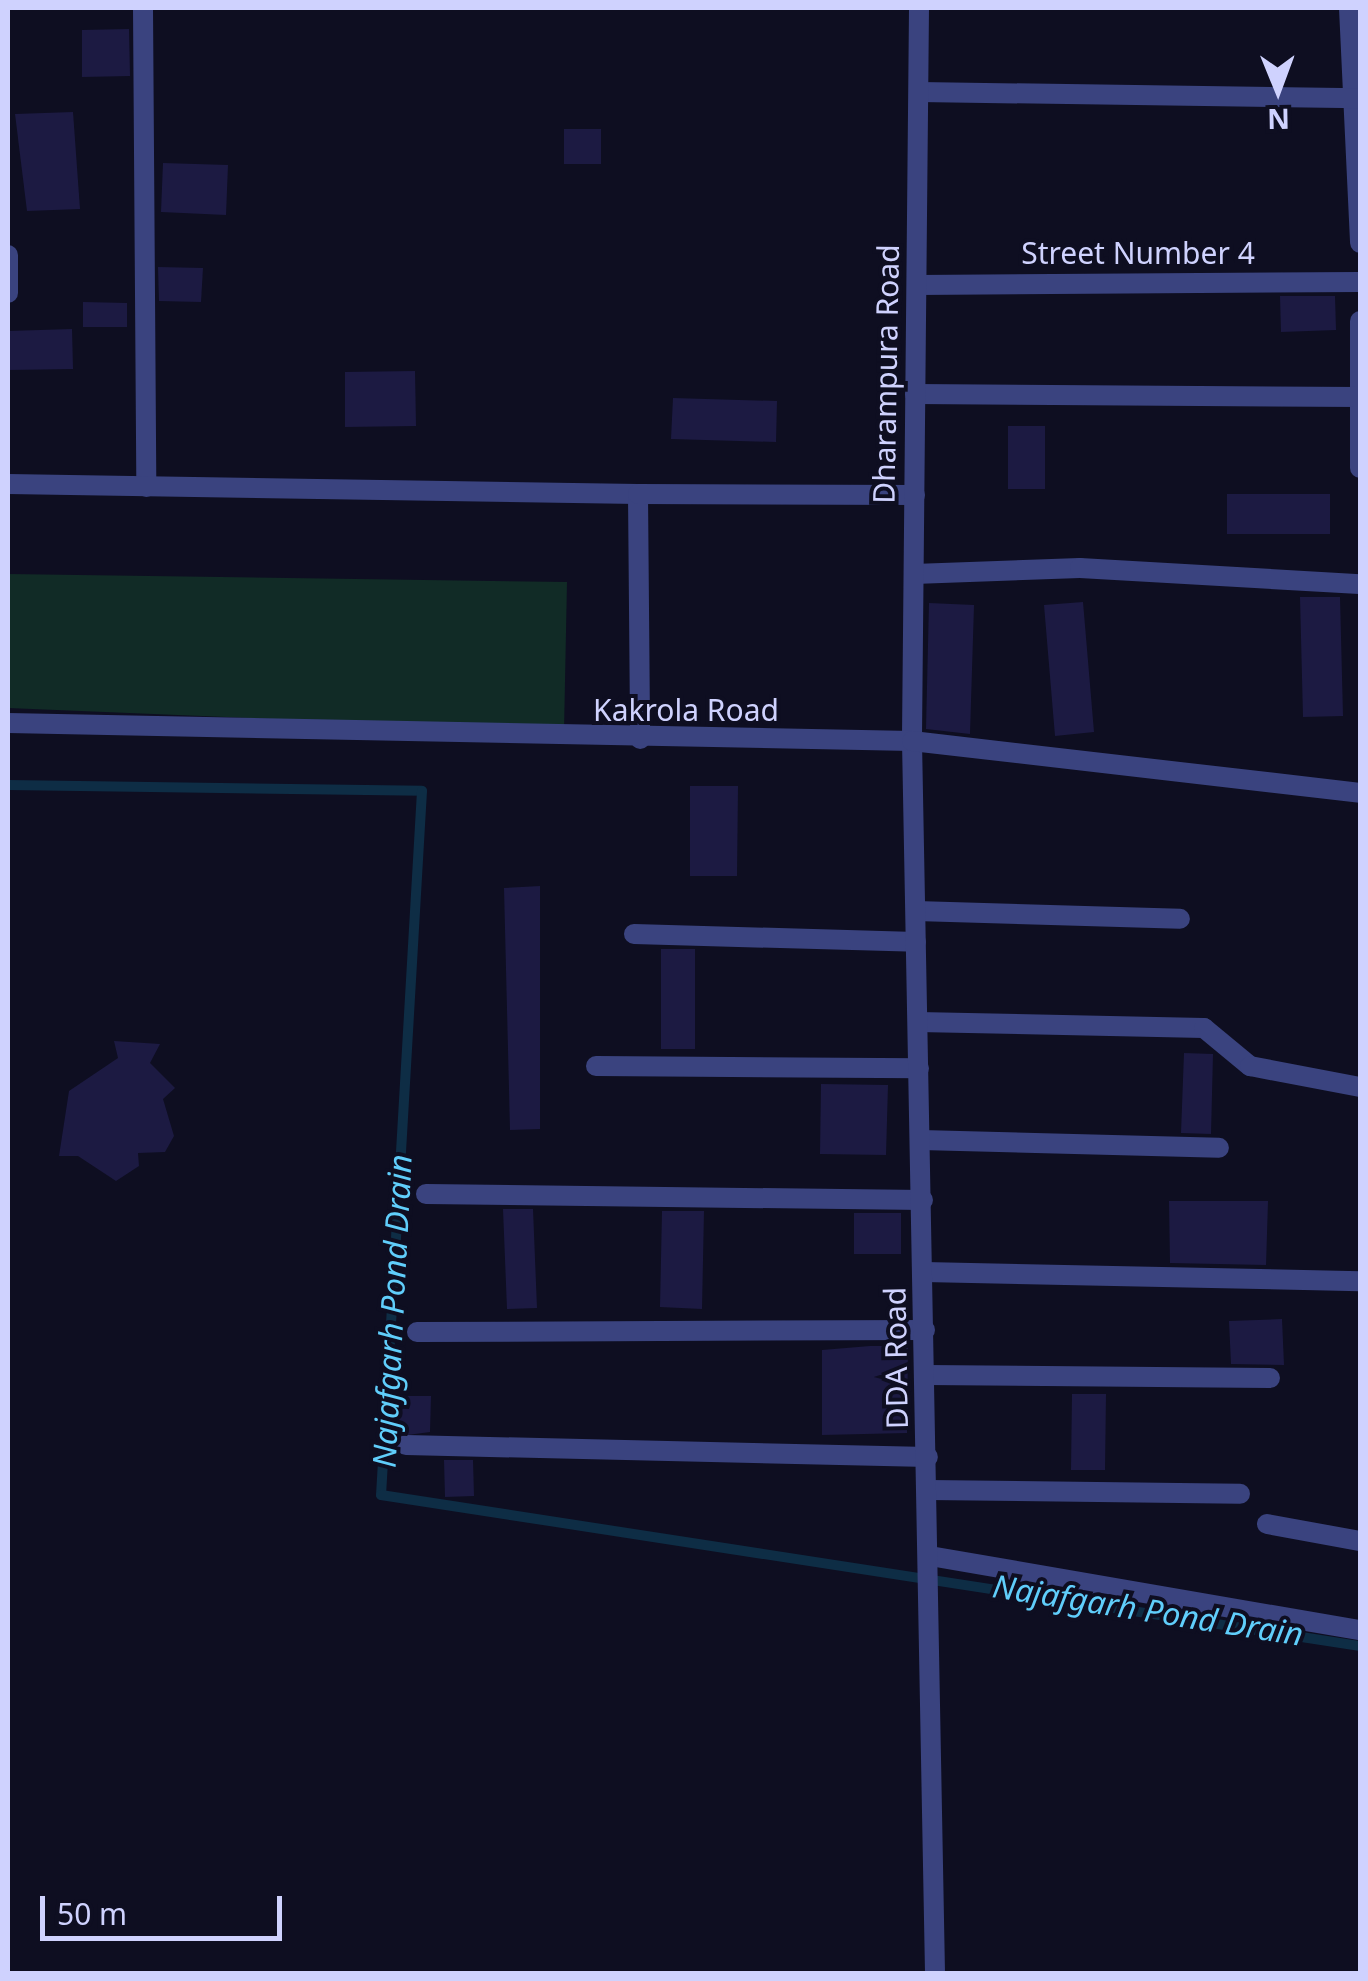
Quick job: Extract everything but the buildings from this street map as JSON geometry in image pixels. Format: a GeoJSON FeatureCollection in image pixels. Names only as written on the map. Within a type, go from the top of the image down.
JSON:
{"type":"FeatureCollection","features":[{"type":"Feature","properties":{"kind":"street"},"geometry":{"type":"LineString","coordinates":[[143,8],[146,487]]}},
{"type":"Feature","properties":{"kind":"street","name":"Dharampura Road"},"geometry":{"type":"LineString","coordinates":[[912,741],[919,8]]}},
{"type":"Feature","properties":{"kind":"street"},"geometry":{"type":"LineString","coordinates":[[1349,8],[1360,242]]}},
{"type":"Feature","properties":{"kind":"street"},"geometry":{"type":"LineString","coordinates":[[919,92],[1356,98]]}},
{"type":"Feature","properties":{"kind":"street"},"geometry":{"type":"LineString","coordinates":[[8,255],[8,293]]}},
{"type":"Feature","properties":{"kind":"street","name":"Street Number 4"},"geometry":{"type":"LineString","coordinates":[[917,284],[1360,282]]}},
{"type":"Feature","properties":{"kind":"street"},"geometry":{"type":"LineString","coordinates":[[1360,321],[1360,468]]}},
{"type":"Feature","properties":{"kind":"street"},"geometry":{"type":"LineString","coordinates":[[916,394],[1358,397]]}},
{"type":"Feature","properties":{"kind":"street"},"geometry":{"type":"LineString","coordinates":[[8,484],[915,495]]}},
{"type":"Feature","properties":{"kind":"street"},"geometry":{"type":"LineString","coordinates":[[638,494],[640,739]]}},
{"type":"Feature","properties":{"kind":"street"},"geometry":{"type":"LineString","coordinates":[[914,574],[1080,568],[1360,584]]}},
{"type":"Feature","properties":{"kind":"street","name":"Kakrola Road"},"geometry":{"type":"LineString","coordinates":[[8,723],[640,739],[912,741],[1360,793]]}},
{"type":"Feature","properties":{"kind":"street","name":"DDA Road"},"geometry":{"type":"LineString","coordinates":[[912,741],[928,1457],[934,1974]]}},
{"type":"Feature","properties":{"kind":"street"},"geometry":{"type":"LineString","coordinates":[[916,911],[1180,918]]}},
{"type":"Feature","properties":{"kind":"street"},"geometry":{"type":"LineString","coordinates":[[634,934],[916,942]]}},
{"type":"Feature","properties":{"kind":"street"},"geometry":{"type":"LineString","coordinates":[[918,1022],[1204,1028],[1250,1066],[1360,1087]]}},
{"type":"Feature","properties":{"kind":"street"},"geometry":{"type":"LineString","coordinates":[[596,1066],[919,1068]]}},
{"type":"Feature","properties":{"kind":"street"},"geometry":{"type":"LineString","coordinates":[[921,1140],[1219,1148]]}},
{"type":"Feature","properties":{"kind":"street"},"geometry":{"type":"LineString","coordinates":[[426,1194],[923,1200]]}},
{"type":"Feature","properties":{"kind":"street"},"geometry":{"type":"LineString","coordinates":[[924,1272],[1360,1281]]}},
{"type":"Feature","properties":{"kind":"street"},"geometry":{"type":"LineString","coordinates":[[417,1332],[925,1330]]}},
{"type":"Feature","properties":{"kind":"street"},"geometry":{"type":"LineString","coordinates":[[926,1374],[1270,1378]]}},
{"type":"Feature","properties":{"kind":"street"},"geometry":{"type":"LineString","coordinates":[[406,1446],[928,1457]]}},
{"type":"Feature","properties":{"kind":"street"},"geometry":{"type":"LineString","coordinates":[[928,1490],[1240,1494]]}},
{"type":"Feature","properties":{"kind":"street"},"geometry":{"type":"LineString","coordinates":[[1267,1524],[1360,1540]]}},
{"type":"Feature","properties":{"kind":"street"},"geometry":{"type":"LineString","coordinates":[[930,1575],[1360,1630]]}},
{"type":"Feature","properties":{"kind":"green space"},"geometry":{"type":"Polygon","coordinates":[[[8,574],[567,582],[564,731],[8,708],[8,574]]]}},
{"type":"Feature","properties":{"kind":"waterway","name":"Najafgarh Pond Drain"},"geometry":{"type":"LineString","coordinates":[[8,785],[422,791],[381,1495],[1360,1646]]}}]}
